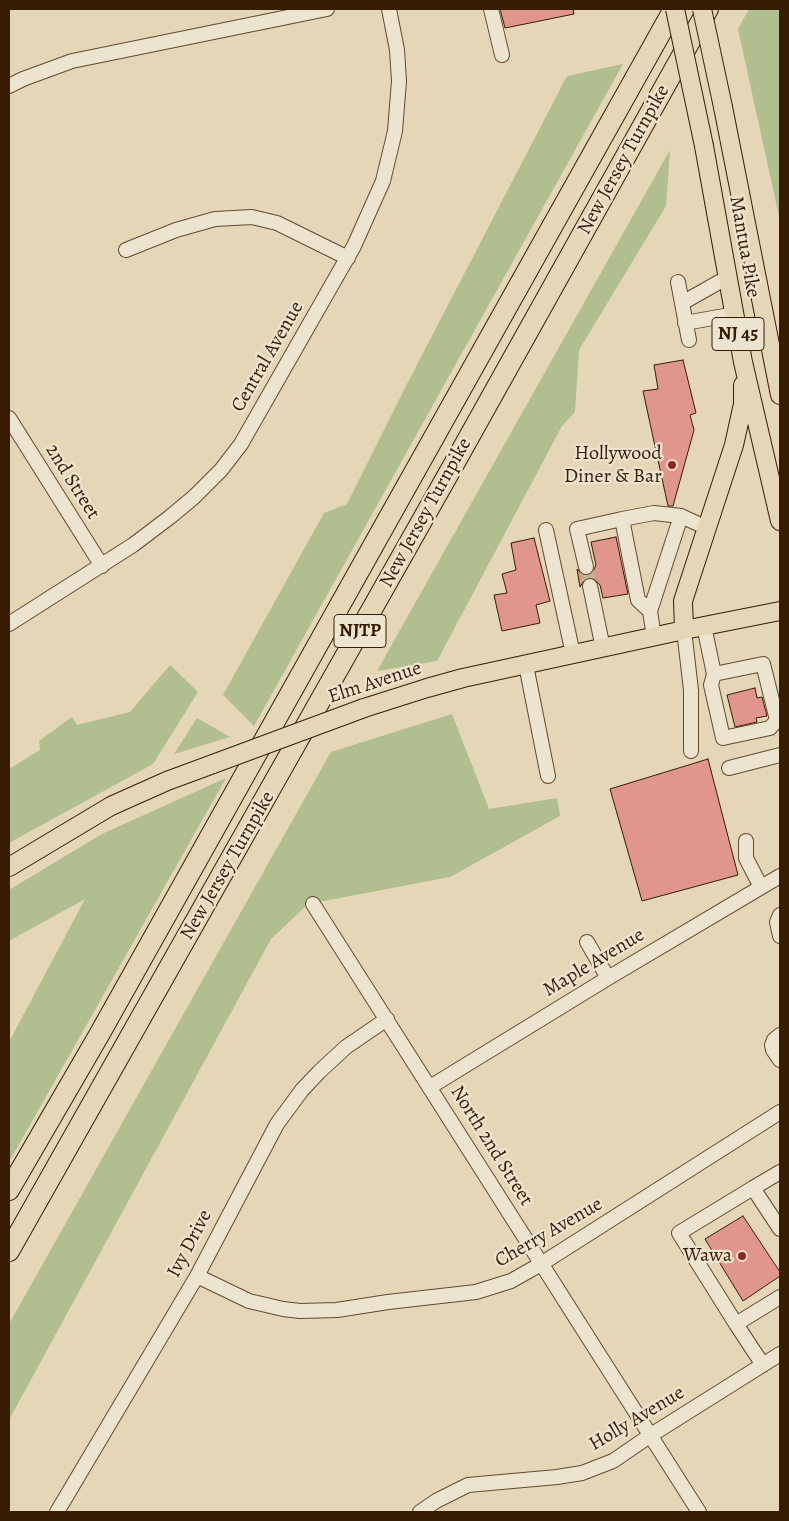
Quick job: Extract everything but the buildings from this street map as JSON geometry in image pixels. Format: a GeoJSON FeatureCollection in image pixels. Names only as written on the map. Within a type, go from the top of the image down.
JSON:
{"type":"FeatureCollection","features":[{"type":"Feature","properties":{"kind":"highway","name":"New Jersey Turnpike"},"geometry":{"type":"LineString","coordinates":[[9,1190],[99,1035],[674,9]]}},
{"type":"Feature","properties":{"kind":"highway","name":"New Jersey Turnpike"},"geometry":{"type":"LineString","coordinates":[[9,1252],[454,464],[708,9]]}},
{"type":"Feature","properties":{"kind":"main road","name":"Mantua Pike"},"geometry":{"type":"LineString","coordinates":[[674,9],[704,146],[743,362],[780,521]]}},
{"type":"Feature","properties":{"kind":"main road","name":"Mantua Pike"},"geometry":{"type":"LineString","coordinates":[[702,9],[780,395]]}},
{"type":"Feature","properties":{"kind":"main road"},"geometry":{"type":"LineString","coordinates":[[684,630],[683,601],[734,445],[743,404],[743,362]]}},
{"type":"Feature","properties":{"kind":"main road","name":"Elm Avenue"},"geometry":{"type":"LineString","coordinates":[[9,867],[111,806],[167,781],[364,708],[463,678],[780,611]]}},
{"type":"Feature","properties":{"kind":"street"},"geometry":{"type":"LineString","coordinates":[[9,86],[72,61],[327,9]]}},
{"type":"Feature","properties":{"kind":"street","name":"Central Avenue"},"geometry":{"type":"LineString","coordinates":[[9,624],[133,546],[194,497],[220,470],[241,444],[348,258],[383,181],[395,131],[398,65],[389,9]]}},
{"type":"Feature","properties":{"kind":"street"},"geometry":{"type":"LineString","coordinates":[[491,9],[502,55]]}},
{"type":"Feature","properties":{"kind":"street"},"geometry":{"type":"LineString","coordinates":[[126,250],[184,228],[216,220],[252,217],[277,223],[348,258]]}},
{"type":"Feature","properties":{"kind":"street"},"geometry":{"type":"LineString","coordinates":[[682,303],[728,277]]}},
{"type":"Feature","properties":{"kind":"street"},"geometry":{"type":"LineString","coordinates":[[678,282],[689,340]]}},
{"type":"Feature","properties":{"kind":"street"},"geometry":{"type":"LineString","coordinates":[[686,322],[735,314]]}},
{"type":"Feature","properties":{"kind":"street","name":"2nd Street"},"geometry":{"type":"LineString","coordinates":[[9,418],[102,566]]}},
{"type":"Feature","properties":{"kind":"street"},"geometry":{"type":"LineString","coordinates":[[586,567],[577,529],[654,513],[681,516],[707,528]]}},
{"type":"Feature","properties":{"kind":"street"},"geometry":{"type":"LineString","coordinates":[[654,637],[650,611],[681,516]]}},
{"type":"Feature","properties":{"kind":"street"},"geometry":{"type":"LineString","coordinates":[[622,519],[638,600],[650,611]]}},
{"type":"Feature","properties":{"kind":"street"},"geometry":{"type":"LineString","coordinates":[[546,530],[573,654]]}},
{"type":"Feature","properties":{"kind":"street"},"geometry":{"type":"LineString","coordinates":[[590,586],[602,648]]}},
{"type":"Feature","properties":{"kind":"street"},"geometry":{"type":"LineString","coordinates":[[704,626],[714,674],[711,685],[723,738],[770,728],[778,720],[764,664],[714,674]]}},
{"type":"Feature","properties":{"kind":"street"},"geometry":{"type":"LineString","coordinates":[[684,630],[691,690],[691,751]]}},
{"type":"Feature","properties":{"kind":"street"},"geometry":{"type":"LineString","coordinates":[[526,665],[548,776]]}},
{"type":"Feature","properties":{"kind":"street"},"geometry":{"type":"LineString","coordinates":[[729,768],[780,755]]}},
{"type":"Feature","properties":{"kind":"street"},"geometry":{"type":"LineString","coordinates":[[746,841],[746,858],[762,887]]}},
{"type":"Feature","properties":{"kind":"street","name":"Maple Avenue"},"geometry":{"type":"LineString","coordinates":[[430,1087],[780,876]]}},
{"type":"Feature","properties":{"kind":"street","name":"North 2nd Street"},"geometry":{"type":"LineString","coordinates":[[313,904],[541,1264],[652,1435]]}},
{"type":"Feature","properties":{"kind":"street"},"geometry":{"type":"LineString","coordinates":[[780,915],[777,922],[780,936]]}},
{"type":"Feature","properties":{"kind":"street"},"geometry":{"type":"LineString","coordinates":[[587,942],[608,978]]}},
{"type":"Feature","properties":{"kind":"street","name":"Ivy Drive"},"geometry":{"type":"LineString","coordinates":[[58,1512],[197,1276],[277,1124],[319,1072],[346,1047],[387,1019]]}},
{"type":"Feature","properties":{"kind":"street"},"geometry":{"type":"LineString","coordinates":[[780,1035],[774,1040],[772,1045],[780,1060]]}},
{"type":"Feature","properties":{"kind":"street","name":"Cherry Avenue"},"geometry":{"type":"LineString","coordinates":[[197,1276],[249,1301],[283,1309],[337,1310],[476,1292],[511,1282],[780,1112]]}},
{"type":"Feature","properties":{"kind":"street"},"geometry":{"type":"LineString","coordinates":[[762,1365],[679,1233],[780,1172]]}},
{"type":"Feature","properties":{"kind":"street"},"geometry":{"type":"LineString","coordinates":[[754,1188],[780,1229]]}},
{"type":"Feature","properties":{"kind":"street"},"geometry":{"type":"LineString","coordinates":[[736,1324],[780,1297]]}},
{"type":"Feature","properties":{"kind":"street","name":"Holly Avenue"},"geometry":{"type":"LineString","coordinates":[[420,1512],[436,1501],[468,1486],[582,1473],[613,1462],[780,1354]]}},
{"type":"Feature","properties":{"kind":"street"},"geometry":{"type":"LineString","coordinates":[[652,1435],[699,1512]]}},
{"type":"Feature","properties":{"kind":"green space"},"geometry":{"type":"Polygon","coordinates":[[[749,9],[780,9],[780,221],[738,29],[749,9]]]}},
{"type":"Feature","properties":{"kind":"green space"},"geometry":{"type":"Polygon","coordinates":[[[623,64],[254,726],[223,695],[324,513],[347,504],[408,382],[567,76],[623,64]]]}},
{"type":"Feature","properties":{"kind":"green space"},"geometry":{"type":"Polygon","coordinates":[[[670,150],[666,206],[579,350],[575,412],[562,426],[437,661],[377,671],[670,150]]]}},
{"type":"Feature","properties":{"kind":"green space"},"geometry":{"type":"Polygon","coordinates":[[[170,665],[198,692],[153,764],[9,843],[9,769],[40,750],[39,741],[72,717],[77,725],[130,712],[170,665]]]}},
{"type":"Feature","properties":{"kind":"green space"},"geometry":{"type":"Polygon","coordinates":[[[452,714],[489,809],[557,798],[560,816],[450,877],[308,904],[271,939],[9,1420],[9,1324],[331,752],[452,714]]]}},
{"type":"Feature","properties":{"kind":"green space"},"geometry":{"type":"Polygon","coordinates":[[[197,718],[230,737],[174,754],[197,718]]]}},
{"type":"Feature","properties":{"kind":"green space"},"geometry":{"type":"Polygon","coordinates":[[[226,778],[9,1162],[9,1042],[85,899],[9,941],[9,890],[102,834],[226,778]]]}},
{"type":"Feature","properties":{"kind":"tunnel"},"geometry":{"type":"LineString","coordinates":[[586,567],[590,586]]}},
{"type":"Feature","properties":{"kind":"place","name":"Hollywood Diner & Bar"},"geometry":{"type":"Point","coordinates":[672,465]}},
{"type":"Feature","properties":{"kind":"place","name":"Wawa"},"geometry":{"type":"Point","coordinates":[742,1256]}}]}
